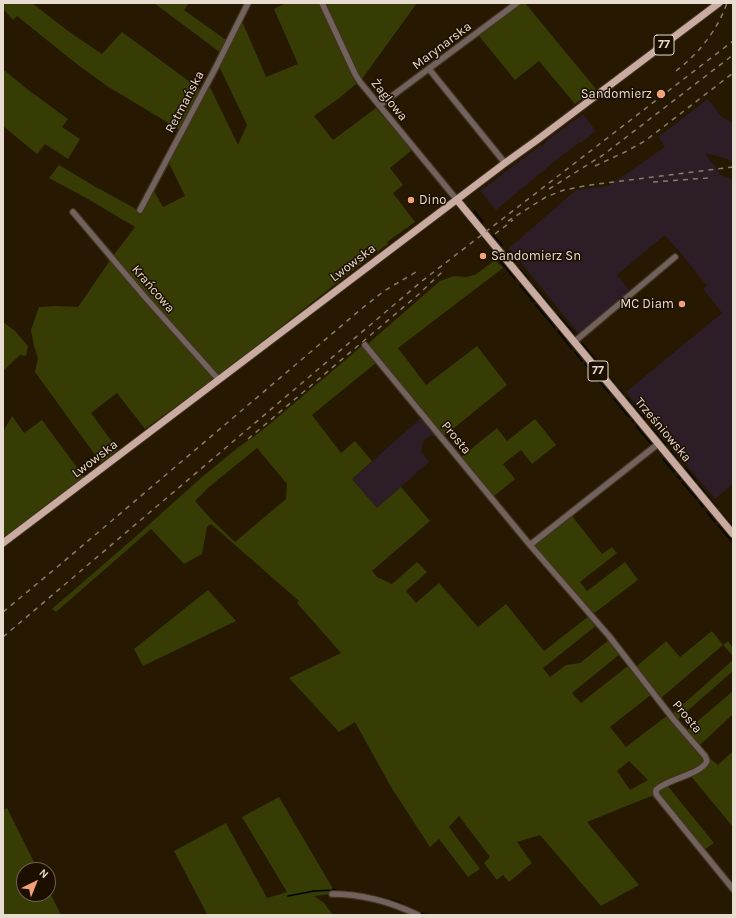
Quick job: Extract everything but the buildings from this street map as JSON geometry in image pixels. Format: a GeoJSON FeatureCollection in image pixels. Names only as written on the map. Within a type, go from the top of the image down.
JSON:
{"type":"FeatureCollection","features":[{"type":"Feature","properties":{"kind":"main road","name":"Lwowska"},"geometry":{"type":"LineString","coordinates":[[3,543],[716,4]]}},
{"type":"Feature","properties":{"kind":"main road","name":"Trześniowska"},"geometry":{"type":"LineString","coordinates":[[457,200],[733,534]]}},
{"type":"Feature","properties":{"kind":"street","name":"Retmańska"},"geometry":{"type":"LineString","coordinates":[[140,210],[216,67],[248,3]]}},
{"type":"Feature","properties":{"kind":"street","name":"Żaglowa"},"geometry":{"type":"LineString","coordinates":[[322,3],[360,82],[457,200]]}},
{"type":"Feature","properties":{"kind":"street","name":"Marynarska"},"geometry":{"type":"LineString","coordinates":[[380,105],[517,3]]}},
{"type":"Feature","properties":{"kind":"street"},"geometry":{"type":"LineString","coordinates":[[429,69],[505,163]]}},
{"type":"Feature","properties":{"kind":"street","name":"Krańcowa"},"geometry":{"type":"LineString","coordinates":[[73,212],[144,296],[219,380]]}},
{"type":"Feature","properties":{"kind":"street"},"geometry":{"type":"LineString","coordinates":[[574,342],[675,257]]}},
{"type":"Feature","properties":{"kind":"street","name":"Prosta"},"geometry":{"type":"LineString","coordinates":[[365,345],[530,544],[609,636],[674,720],[706,756],[707,761],[704,766],[659,787],[656,790],[656,794],[733,889]]}},
{"type":"Feature","properties":{"kind":"street"},"geometry":{"type":"LineString","coordinates":[[530,544],[658,444]]}},
{"type":"Feature","properties":{"kind":"street"},"geometry":{"type":"LineString","coordinates":[[332,894],[346,894],[378,900],[406,909],[418,915]]}},
{"type":"Feature","properties":{"kind":"shaded area"},"geometry":{"type":"Polygon","coordinates":[[[708,99],[722,117],[733,123],[733,163],[725,158],[705,153],[721,175],[733,180],[733,484],[715,499],[626,392],[722,313],[703,289],[707,286],[682,255],[665,235],[617,275],[630,291],[579,334],[509,248],[576,190],[608,186],[665,147],[658,137],[708,99]]]}},
{"type":"Feature","properties":{"kind":"shaded area"},"geometry":{"type":"Polygon","coordinates":[[[583,114],[596,131],[555,161],[496,210],[480,191],[540,146],[543,146],[546,141],[583,114]]]}},
{"type":"Feature","properties":{"kind":"shaded area"},"geometry":{"type":"Polygon","coordinates":[[[422,417],[438,435],[430,436],[423,442],[421,451],[429,462],[377,508],[352,479],[422,417]]]}},
{"type":"Feature","properties":{"kind":"green space"},"geometry":{"type":"Polygon","coordinates":[[[3,3],[32,3],[68,31],[102,54],[122,32],[201,90],[180,130],[107,86],[78,65],[17,16],[13,20],[3,9],[3,3]]]}},
{"type":"Feature","properties":{"kind":"green space"},"geometry":{"type":"Polygon","coordinates":[[[154,3],[189,3],[184,10],[226,40],[221,53],[154,3]]]}},
{"type":"Feature","properties":{"kind":"green space"},"geometry":{"type":"Polygon","coordinates":[[[286,3],[318,3],[353,78],[357,83],[314,116],[333,140],[376,108],[412,150],[390,168],[403,185],[393,193],[415,222],[387,242],[388,244],[217,377],[113,256],[135,227],[49,178],[59,165],[138,210],[140,213],[153,189],[163,207],[185,196],[168,161],[209,85],[238,145],[247,125],[219,66],[242,21],[266,77],[298,64],[274,9],[286,3]]]}},
{"type":"Feature","properties":{"kind":"green space"},"geometry":{"type":"Polygon","coordinates":[[[325,3],[417,3],[362,79],[325,3]]]}},
{"type":"Feature","properties":{"kind":"green space"},"geometry":{"type":"Polygon","coordinates":[[[522,3],[525,3],[596,89],[575,104],[539,61],[515,80],[479,36],[522,3]]]}},
{"type":"Feature","properties":{"kind":"green space"},"geometry":{"type":"Polygon","coordinates":[[[3,69],[27,89],[68,119],[62,127],[80,139],[68,159],[45,144],[37,154],[3,126],[3,69]]]}},
{"type":"Feature","properties":{"kind":"green space"},"geometry":{"type":"Polygon","coordinates":[[[111,259],[215,378],[145,429],[117,393],[91,413],[118,450],[101,463],[35,372],[38,358],[31,330],[39,307],[78,307],[111,259]]]}},
{"type":"Feature","properties":{"kind":"green space"},"geometry":{"type":"Polygon","coordinates":[[[495,260],[503,268],[398,348],[426,385],[477,346],[507,385],[443,437],[369,347],[370,342],[440,281],[454,276],[466,277],[475,275],[495,260]]]}},
{"type":"Feature","properties":{"kind":"green space"},"geometry":{"type":"Polygon","coordinates":[[[3,322],[15,331],[28,346],[26,356],[20,355],[3,371],[3,322]]]}},
{"type":"Feature","properties":{"kind":"green space"},"geometry":{"type":"Polygon","coordinates":[[[363,345],[377,362],[312,415],[341,453],[355,441],[372,461],[352,479],[377,508],[401,487],[430,521],[372,571],[377,577],[392,584],[417,562],[427,572],[406,591],[416,603],[439,583],[478,627],[506,604],[544,651],[589,616],[597,625],[543,668],[550,677],[566,665],[580,663],[609,640],[620,654],[572,693],[581,703],[629,665],[652,694],[610,727],[626,747],[668,715],[705,758],[705,763],[696,769],[655,787],[654,795],[587,822],[639,885],[601,906],[540,835],[517,842],[532,863],[509,882],[503,875],[497,880],[484,863],[490,857],[459,816],[449,827],[480,869],[468,877],[439,839],[430,847],[391,787],[355,722],[339,732],[289,678],[341,653],[297,603],[299,601],[211,524],[207,527],[202,554],[184,564],[151,529],[56,612],[52,609],[202,477],[265,428],[363,345]],[[257,448],[209,487],[195,501],[235,542],[286,499],[287,484],[257,448]],[[629,761],[617,771],[630,790],[648,780],[629,761]]]}},
{"type":"Feature","properties":{"kind":"green space"},"geometry":{"type":"Polygon","coordinates":[[[12,416],[24,433],[42,420],[84,477],[3,538],[3,432],[12,416]]]}},
{"type":"Feature","properties":{"kind":"green space"},"geometry":{"type":"Polygon","coordinates":[[[535,419],[556,445],[532,464],[521,450],[503,464],[515,479],[493,497],[460,458],[497,428],[507,441],[535,419]]]}},
{"type":"Feature","properties":{"kind":"green space"},"geometry":{"type":"Polygon","coordinates":[[[572,516],[602,554],[612,547],[617,553],[580,582],[587,591],[625,562],[638,580],[593,614],[536,547],[537,542],[572,516]]]}},
{"type":"Feature","properties":{"kind":"green space"},"geometry":{"type":"Polygon","coordinates":[[[208,590],[236,621],[143,666],[134,649],[208,590]]]}},
{"type":"Feature","properties":{"kind":"green space"},"geometry":{"type":"Polygon","coordinates":[[[712,631],[723,645],[660,699],[636,667],[666,641],[680,657],[712,631]]]}},
{"type":"Feature","properties":{"kind":"green space"},"geometry":{"type":"Polygon","coordinates":[[[728,641],[733,648],[733,656],[723,645],[728,641]]]}},
{"type":"Feature","properties":{"kind":"green space"},"geometry":{"type":"Polygon","coordinates":[[[733,660],[733,671],[677,720],[672,714],[733,660]]]}},
{"type":"Feature","properties":{"kind":"green space"},"geometry":{"type":"Polygon","coordinates":[[[733,691],[733,714],[699,746],[686,731],[733,691]]]}},
{"type":"Feature","properties":{"kind":"green space"},"geometry":{"type":"Polygon","coordinates":[[[733,751],[733,827],[690,775],[705,767],[709,762],[707,756],[718,765],[733,751]]]}},
{"type":"Feature","properties":{"kind":"green space"},"geometry":{"type":"Polygon","coordinates":[[[667,785],[714,843],[704,850],[660,798],[658,793],[659,789],[667,785]]]}},
{"type":"Feature","properties":{"kind":"green space"},"geometry":{"type":"Polygon","coordinates":[[[279,797],[332,887],[332,894],[314,896],[324,903],[333,915],[206,915],[207,914],[174,851],[226,823],[267,898],[287,892],[242,817],[279,797]]]}},
{"type":"Feature","properties":{"kind":"green space"},"geometry":{"type":"Polygon","coordinates":[[[7,808],[34,862],[16,862],[16,902],[54,902],[61,915],[3,915],[3,810],[7,808]]]}},
{"type":"Feature","properties":{"kind":"waterway"},"geometry":{"type":"LineString","coordinates":[[474,211],[483,222]]}},
{"type":"Feature","properties":{"kind":"waterway"},"geometry":{"type":"LineString","coordinates":[[493,235],[502,245]]}},
{"type":"Feature","properties":{"kind":"waterway"},"geometry":{"type":"LineString","coordinates":[[507,252],[515,263]]}},
{"type":"Feature","properties":{"kind":"waterway"},"geometry":{"type":"LineString","coordinates":[[498,258],[515,279]]}},
{"type":"Feature","properties":{"kind":"waterway"},"geometry":{"type":"LineString","coordinates":[[520,269],[529,280]]}},
{"type":"Feature","properties":{"kind":"waterway"},"geometry":{"type":"LineString","coordinates":[[520,285],[534,302]]}},
{"type":"Feature","properties":{"kind":"waterway"},"geometry":{"type":"LineString","coordinates":[[534,286],[552,308]]}},
{"type":"Feature","properties":{"kind":"waterway"},"geometry":{"type":"LineString","coordinates":[[536,305],[555,328]]}},
{"type":"Feature","properties":{"kind":"waterway"},"geometry":{"type":"LineString","coordinates":[[557,314],[574,333]]}},
{"type":"Feature","properties":{"kind":"waterway"},"geometry":{"type":"LineString","coordinates":[[558,331],[572,349]]}},
{"type":"Feature","properties":{"kind":"waterway"},"geometry":{"type":"LineString","coordinates":[[582,343],[604,371]]}},
{"type":"Feature","properties":{"kind":"waterway"},"geometry":{"type":"LineString","coordinates":[[575,352],[582,361]]}},
{"type":"Feature","properties":{"kind":"waterway"},"geometry":{"type":"LineString","coordinates":[[585,364],[592,373]]}},
{"type":"Feature","properties":{"kind":"waterway"},"geometry":{"type":"LineString","coordinates":[[595,376],[609,393]]}},
{"type":"Feature","properties":{"kind":"waterway"},"geometry":{"type":"LineString","coordinates":[[609,377],[614,383]]}},
{"type":"Feature","properties":{"kind":"waterway"},"geometry":{"type":"LineString","coordinates":[[617,387],[623,394]]}},
{"type":"Feature","properties":{"kind":"waterway"},"geometry":{"type":"LineString","coordinates":[[627,398],[645,420]]}},
{"type":"Feature","properties":{"kind":"waterway"},"geometry":{"type":"LineString","coordinates":[[614,399],[629,417]]}},
{"type":"Feature","properties":{"kind":"waterway"},"geometry":{"type":"LineString","coordinates":[[636,426],[652,445]]}},
{"type":"Feature","properties":{"kind":"waterway"},"geometry":{"type":"LineString","coordinates":[[651,427],[666,445]]}},
{"type":"Feature","properties":{"kind":"waterway"},"geometry":{"type":"LineString","coordinates":[[671,451],[679,462]]}},
{"type":"Feature","properties":{"kind":"waterway"},"geometry":{"type":"LineString","coordinates":[[663,459],[674,472]]}},
{"type":"Feature","properties":{"kind":"waterway"},"geometry":{"type":"LineString","coordinates":[[685,468],[696,481]]}},
{"type":"Feature","properties":{"kind":"waterway"},"geometry":{"type":"LineString","coordinates":[[677,476],[680,479]]}},
{"type":"Feature","properties":{"kind":"waterway"},"geometry":{"type":"LineString","coordinates":[[682,482],[697,499]]}},
{"type":"Feature","properties":{"kind":"waterway"},"geometry":{"type":"LineString","coordinates":[[698,484],[717,508]]}},
{"type":"Feature","properties":{"kind":"waterway"},"geometry":{"type":"LineString","coordinates":[[699,502],[703,507]]}},
{"type":"Feature","properties":{"kind":"waterway"},"geometry":{"type":"LineString","coordinates":[[707,512],[715,522]]}},
{"type":"Feature","properties":{"kind":"waterway"},"geometry":{"type":"LineString","coordinates":[[721,513],[733,527]]}},
{"type":"Feature","properties":{"kind":"waterway"},"geometry":{"type":"LineString","coordinates":[[718,525],[731,540]]}},
{"type":"Feature","properties":{"kind":"waterway"},"geometry":{"type":"LineString","coordinates":[[288,896],[314,891],[336,890]]}},
{"type":"Feature","properties":{"kind":"waterway"},"geometry":{"type":"LineString","coordinates":[[346,891],[387,899]]}},
{"type":"Feature","properties":{"kind":"waterway"},"geometry":{"type":"LineString","coordinates":[[392,900],[402,904]]}},
{"type":"Feature","properties":{"kind":"waterway"},"geometry":{"type":"LineString","coordinates":[[406,907],[426,915]]}},
{"type":"Feature","properties":{"kind":"railway"},"geometry":{"type":"LineString","coordinates":[[676,71],[700,49],[713,32],[727,3]]}},
{"type":"Feature","properties":{"kind":"railway"},"geometry":{"type":"LineString","coordinates":[[3,637],[422,281],[733,41]]}},
{"type":"Feature","properties":{"kind":"railway"},"geometry":{"type":"LineString","coordinates":[[549,189],[603,155],[733,55]]}},
{"type":"Feature","properties":{"kind":"railway"},"geometry":{"type":"LineString","coordinates":[[595,166],[645,141],[733,73]]}},
{"type":"Feature","properties":{"kind":"railway"},"geometry":{"type":"LineString","coordinates":[[508,221],[546,197],[564,190],[590,185],[733,167]]}},
{"type":"Feature","properties":{"kind":"railway"},"geometry":{"type":"LineString","coordinates":[[653,182],[708,178]]}},
{"type":"Feature","properties":{"kind":"railway"},"geometry":{"type":"LineString","coordinates":[[495,234],[513,220]]}},
{"type":"Feature","properties":{"kind":"railway"},"geometry":{"type":"LineString","coordinates":[[3,612],[360,310],[384,291],[416,272]]}},
{"type":"Feature","properties":{"kind":"railway"},"geometry":{"type":"LineString","coordinates":[[248,439],[419,294],[442,272]]}},
{"type":"Feature","properties":{"kind":"place","name":"Sandomierz"},"geometry":{"type":"Point","coordinates":[661,94]}},
{"type":"Feature","properties":{"kind":"place","name":"Dino"},"geometry":{"type":"Point","coordinates":[411,200]}},
{"type":"Feature","properties":{"kind":"place","name":"Sandomierz Sn"},"geometry":{"type":"Point","coordinates":[483,256]}},
{"type":"Feature","properties":{"kind":"place","name":"MC Diam"},"geometry":{"type":"Point","coordinates":[682,304]}}]}
